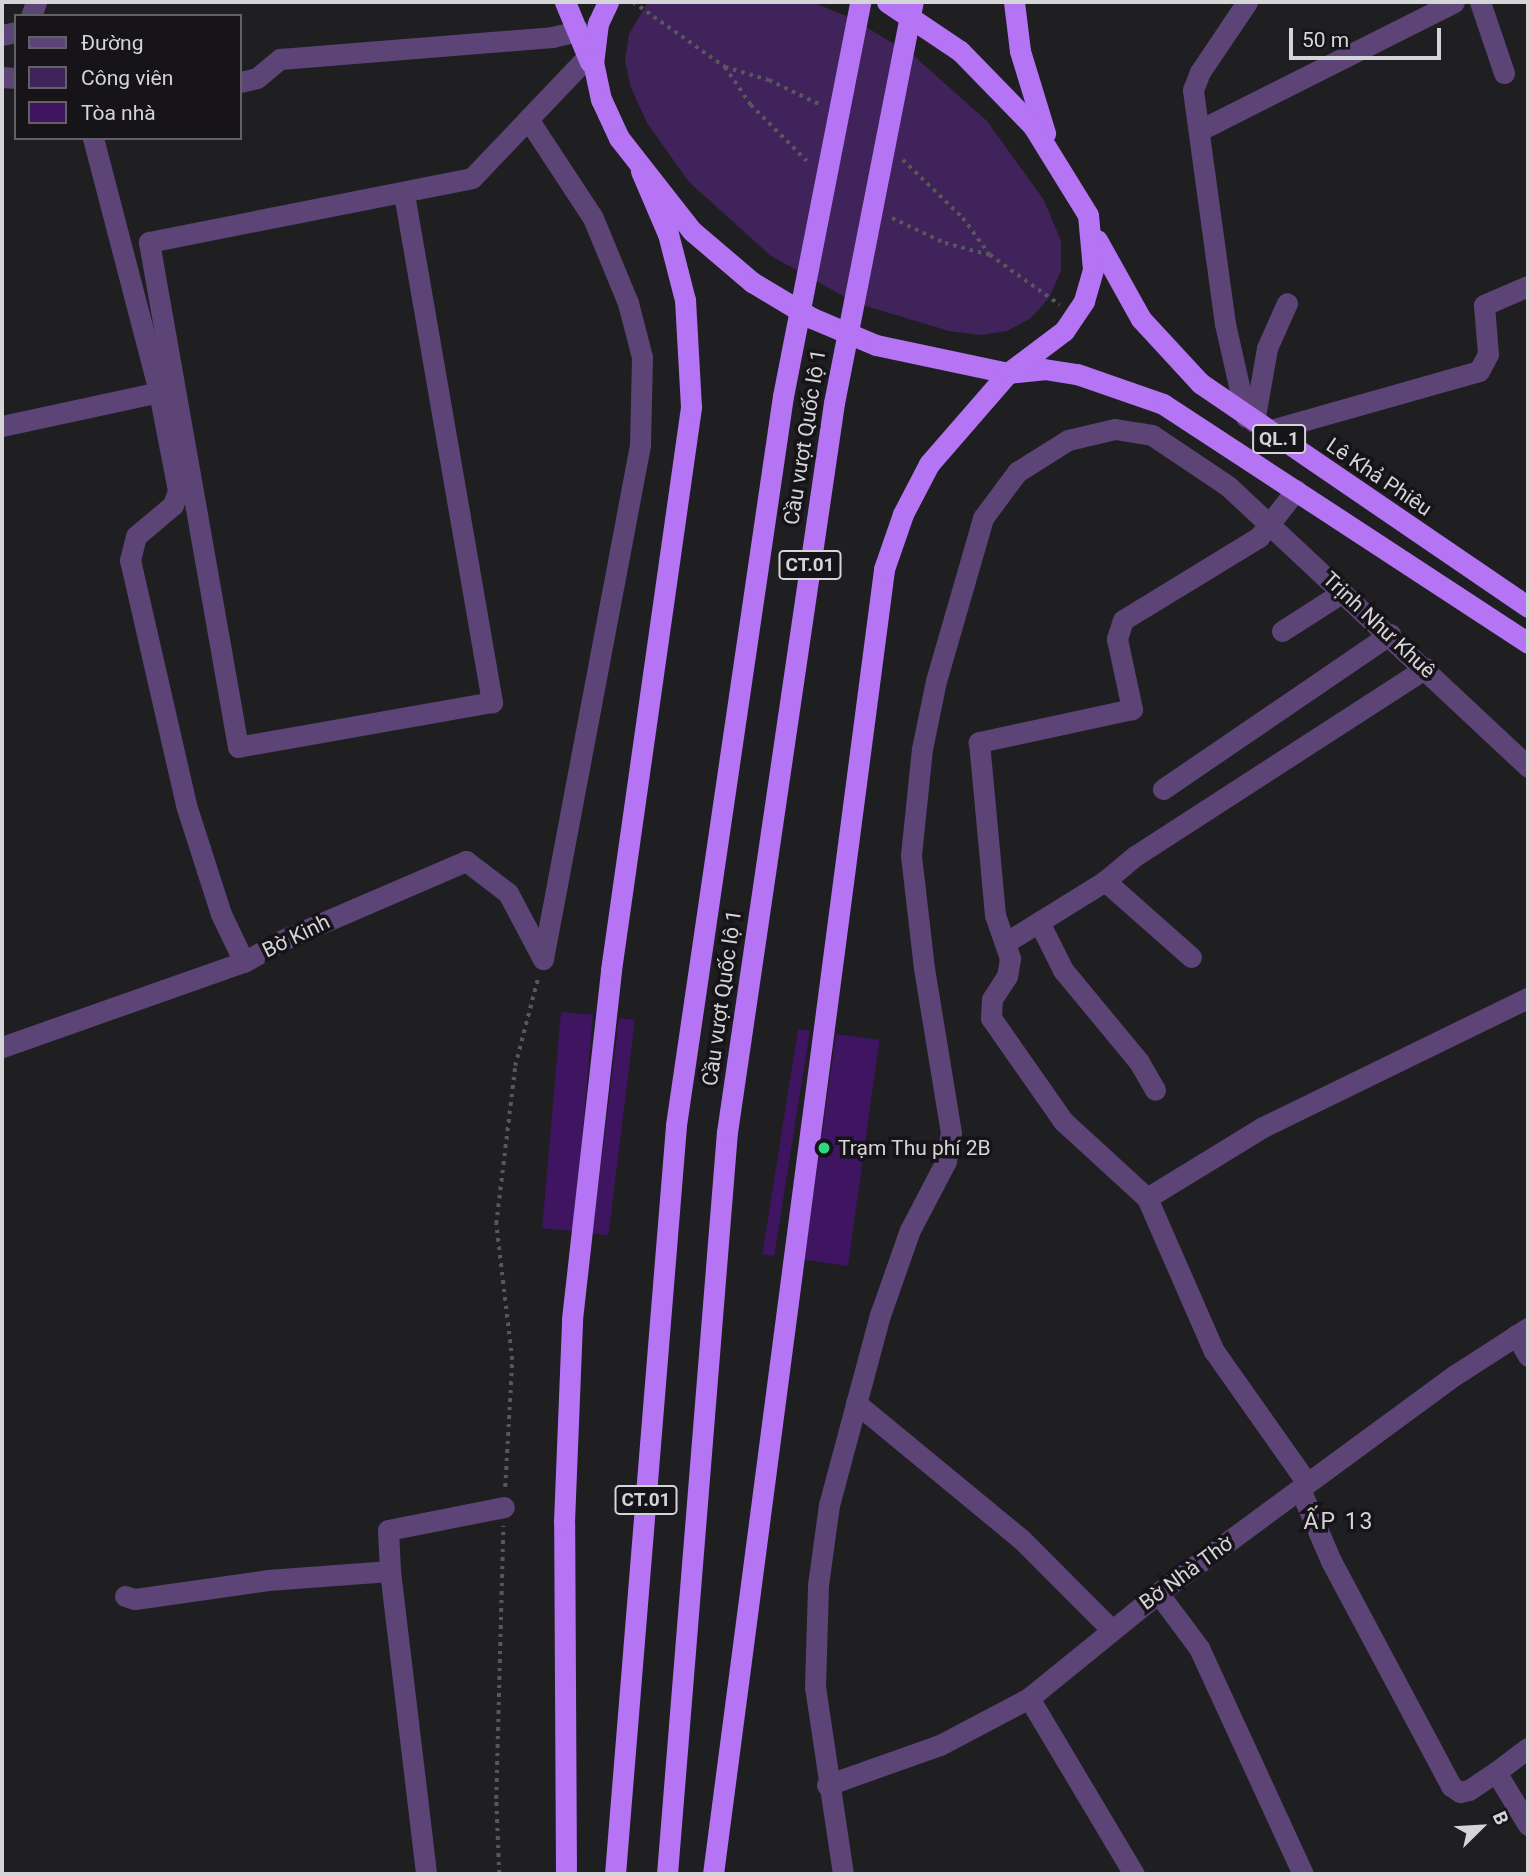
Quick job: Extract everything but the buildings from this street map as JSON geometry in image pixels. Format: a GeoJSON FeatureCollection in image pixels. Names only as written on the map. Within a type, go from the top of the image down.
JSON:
{"type":"FeatureCollection","features":[{"type":"Feature","properties":{"kind":"highway","name":"QL.1"},"geometry":{"type":"LineString","coordinates":[[565,2],[589,55],[595,81],[619,138],[641,171],[692,231],[781,301],[876,345],[1008,373],[1044,369],[1109,382],[1163,404],[1528,643]]}},
{"type":"Feature","properties":{"kind":"highway","name":"QL.1"},"geometry":{"type":"LineString","coordinates":[[595,81],[594,43],[608,2]]}},
{"type":"Feature","properties":{"kind":"highway","name":"Cầu vượt Quốc lộ 1"},"geometry":{"type":"LineString","coordinates":[[615,1874],[676,1125],[783,396],[860,2]]}},
{"type":"Feature","properties":{"kind":"highway","name":"QL.1"},"geometry":{"type":"LineString","coordinates":[[887,2],[932,30],[986,75],[1053,155],[1088,215],[1093,269],[1076,316],[1049,344],[1008,373]]}},
{"type":"Feature","properties":{"kind":"highway","name":"Cầu vượt Quốc lộ 1"},"geometry":{"type":"LineString","coordinates":[[667,1874],[727,1132],[834,403],[913,2]]}},
{"type":"Feature","properties":{"kind":"highway"},"geometry":{"type":"LineString","coordinates":[[1014,2],[1029,86],[1053,155]]}},
{"type":"Feature","properties":{"kind":"highway"},"geometry":{"type":"LineString","coordinates":[[566,1874],[564,1522],[572,1319],[611,970],[691,407],[685,300],[668,234],[641,171]]}},
{"type":"Feature","properties":{"kind":"highway","name":"Lê Khả Phiêu"},"geometry":{"type":"LineString","coordinates":[[1088,215],[1111,269],[1141,319],[1179,363],[1255,423],[1528,607]]}},
{"type":"Feature","properties":{"kind":"highway"},"geometry":{"type":"LineString","coordinates":[[713,1874],[884,569],[903,514],[929,464],[1008,373]]}},
{"type":"Feature","properties":{"kind":"street"},"geometry":{"type":"LineString","coordinates":[[1247,2],[1195,80],[1194,103],[1200,130],[1224,324],[1255,423]]}},
{"type":"Feature","properties":{"kind":"street"},"geometry":{"type":"LineString","coordinates":[[1200,130],[1454,2]]}},
{"type":"Feature","properties":{"kind":"street"},"geometry":{"type":"LineString","coordinates":[[1480,2],[1504,73]]}},
{"type":"Feature","properties":{"kind":"street"},"geometry":{"type":"LineString","coordinates":[[242,82],[257,78],[280,59],[552,37],[579,31]]}},
{"type":"Feature","properties":{"kind":"street"},"geometry":{"type":"LineString","coordinates":[[404,194],[492,702],[238,747],[149,242],[404,194],[472,178],[589,55]]}},
{"type":"Feature","properties":{"kind":"street"},"geometry":{"type":"LineString","coordinates":[[528,119],[593,218],[628,303],[642,356],[640,445],[543,959]]}},
{"type":"Feature","properties":{"kind":"street"},"geometry":{"type":"LineString","coordinates":[[94,140],[159,392],[178,491],[173,505],[136,536],[130,560],[186,805],[221,914],[244,962]]}},
{"type":"Feature","properties":{"kind":"street"},"geometry":{"type":"LineString","coordinates":[[1255,423],[1479,371],[1488,354],[1484,305],[1528,286]]}},
{"type":"Feature","properties":{"kind":"street"},"geometry":{"type":"LineString","coordinates":[[1255,423],[1267,348],[1287,303]]}},
{"type":"Feature","properties":{"kind":"street"},"geometry":{"type":"LineString","coordinates":[[2,426],[159,392]]}},
{"type":"Feature","properties":{"kind":"street","name":"Trịnh Như Khuê"},"geometry":{"type":"LineString","coordinates":[[843,1874],[827,1785],[815,1687],[818,1586],[829,1505],[884,1303],[910,1230],[946,1161],[951,1133],[924,968],[911,855],[922,749],[936,681],[983,518],[1017,472],[1068,440],[1115,429],[1152,435],[1228,486],[1390,634],[1528,767]]}},
{"type":"Feature","properties":{"kind":"street"},"geometry":{"type":"LineString","coordinates":[[1228,486],[1248,458]]}},
{"type":"Feature","properties":{"kind":"street"},"geometry":{"type":"LineString","coordinates":[[1296,490],[1271,527],[1123,620],[1116,639],[1132,709],[979,742],[995,915],[1010,966],[992,999],[991,1018],[1063,1121],[1147,1198],[1214,1351],[1303,1486],[1331,1561],[1451,1786],[1460,1792],[1469,1790],[1528,1748]]}},
{"type":"Feature","properties":{"kind":"street"},"geometry":{"type":"LineString","coordinates":[[1282,631],[1343,592]]}},
{"type":"Feature","properties":{"kind":"street"},"geometry":{"type":"LineString","coordinates":[[1163,789],[1390,634]]}},
{"type":"Feature","properties":{"kind":"street"},"geometry":{"type":"LineString","coordinates":[[1005,943],[1105,881],[1135,856],[1426,668]]}},
{"type":"Feature","properties":{"kind":"street","name":"Bờ Kinh"},"geometry":{"type":"LineString","coordinates":[[2,1047],[244,962],[278,942],[466,860],[508,893],[543,959]]}},
{"type":"Feature","properties":{"kind":"street"},"geometry":{"type":"LineString","coordinates":[[1105,881],[1191,957]]}},
{"type":"Feature","properties":{"kind":"street"},"geometry":{"type":"LineString","coordinates":[[1039,922],[1063,970],[1139,1062],[1155,1090]]}},
{"type":"Feature","properties":{"kind":"street"},"geometry":{"type":"LineString","coordinates":[[1147,1198],[1263,1127],[1528,998]]}},
{"type":"Feature","properties":{"kind":"street"},"geometry":{"type":"LineString","coordinates":[[1522,1331],[1528,1356]]}},
{"type":"Feature","properties":{"kind":"street","name":"Bờ Nhà Thờ"},"geometry":{"type":"LineString","coordinates":[[827,1785],[940,1745],[1029,1698],[1158,1593],[1303,1486],[1522,1331]]}},
{"type":"Feature","properties":{"kind":"street"},"geometry":{"type":"LineString","coordinates":[[856,1403],[1021,1539],[1111,1629]]}},
{"type":"Feature","properties":{"kind":"street"},"geometry":{"type":"LineString","coordinates":[[426,1874],[390,1571],[388,1533],[392,1528],[504,1507]]}},
{"type":"Feature","properties":{"kind":"street"},"geometry":{"type":"LineString","coordinates":[[125,1596],[135,1599],[268,1580],[390,1571]]}},
{"type":"Feature","properties":{"kind":"street"},"geometry":{"type":"LineString","coordinates":[[1158,1593],[1199,1647],[1303,1874]]}},
{"type":"Feature","properties":{"kind":"street"},"geometry":{"type":"LineString","coordinates":[[1029,1698],[1134,1874]]}},
{"type":"Feature","properties":{"kind":"street"},"geometry":{"type":"LineString","coordinates":[[1496,1772],[1528,1825]]}},
{"type":"Feature","properties":{"kind":"path"},"geometry":{"type":"LineString","coordinates":[[633,2],[725,67]]}},
{"type":"Feature","properties":{"kind":"path"},"geometry":{"type":"LineString","coordinates":[[990,256],[1076,316]]}},
{"type":"Feature","properties":{"kind":"path"},"geometry":{"type":"LineString","coordinates":[[499,1874],[496,1799],[504,1507],[512,1360],[496,1224],[515,1066],[543,959]]}},
{"type":"Feature","properties":{"kind":"green space"},"geometry":{"type":"Polygon","coordinates":[[[648,2],[812,2],[851,18],[914,56],[987,121],[1044,200],[1061,241],[1061,271],[1049,298],[1031,318],[1007,331],[980,335],[949,331],[856,303],[771,256],[689,182],[647,123],[631,88],[625,61],[629,34],[648,2]]]}},
{"type":"Feature","properties":{"kind":"place","name":"Trạm Thu phí 2B"},"geometry":{"type":"Point","coordinates":[824,1148]}},
{"type":"Feature","properties":{"kind":"district","name":"ẤP 13"},"geometry":{"type":"Point","coordinates":[1339,1522]}}]}
